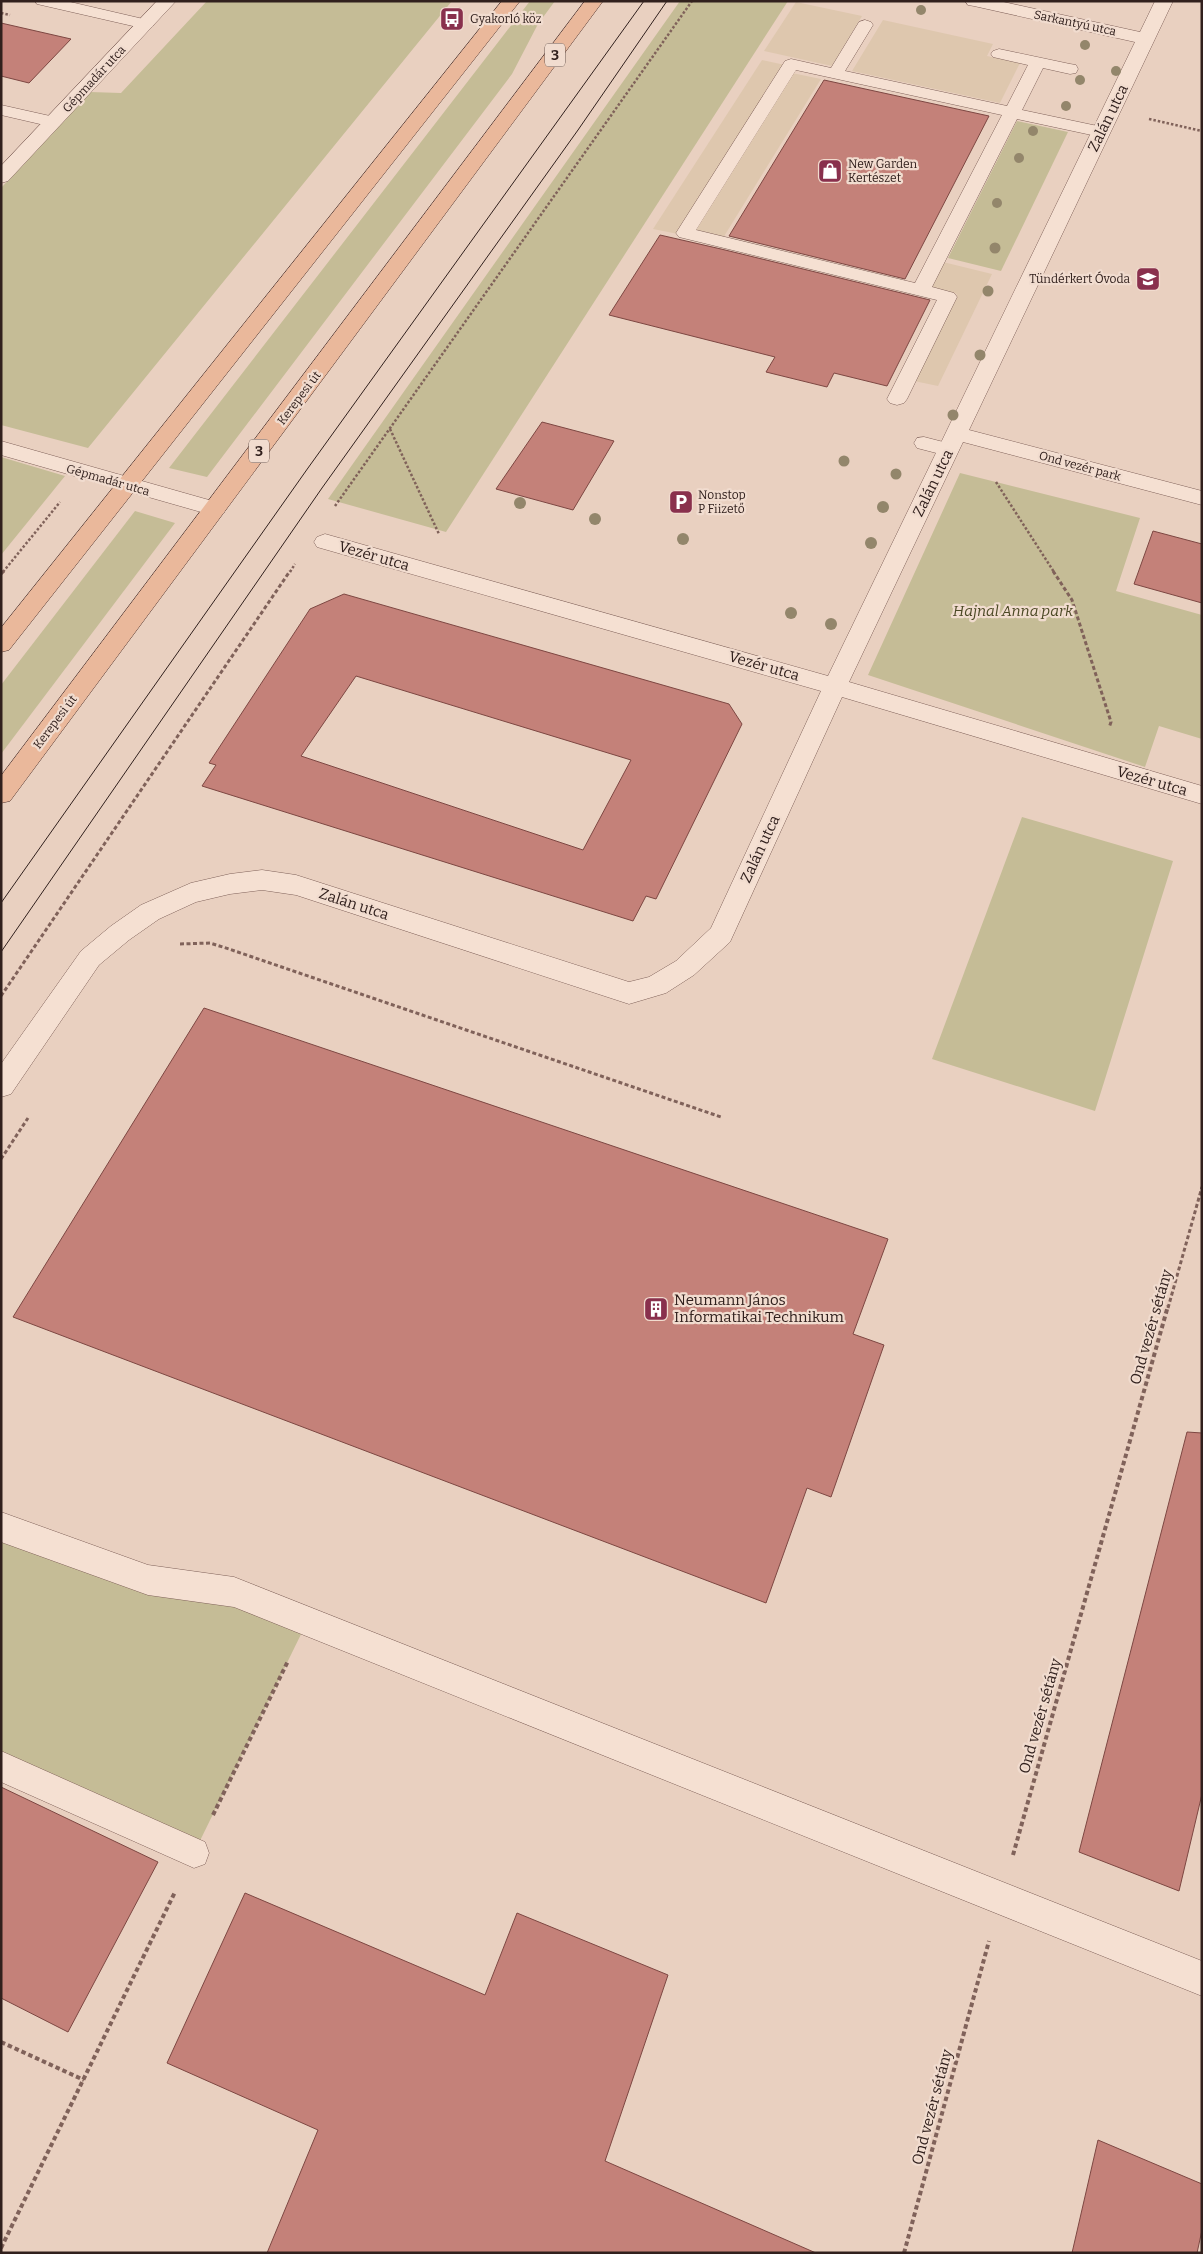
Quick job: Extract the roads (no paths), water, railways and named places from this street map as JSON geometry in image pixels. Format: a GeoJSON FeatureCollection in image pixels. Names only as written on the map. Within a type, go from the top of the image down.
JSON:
{"type":"FeatureCollection","features":[{"type":"Feature","properties":{"kind":"main road"},"geometry":{"type":"LineString","coordinates":[[1,644],[511,1]]}},
{"type":"Feature","properties":{"kind":"main road","name":"Kerepesi út"},"geometry":{"type":"LineString","coordinates":[[1,794],[594,1]]}},
{"type":"Feature","properties":{"kind":"street","name":"Gépmadár utca"},"geometry":{"type":"LineString","coordinates":[[1,177],[168,1]]}},
{"type":"Feature","properties":{"kind":"street","name":"Sarkantyú utca"},"geometry":{"type":"LineString","coordinates":[[974,1],[1146,38]]}},
{"type":"Feature","properties":{"kind":"street","name":"Zalán utca"},"geometry":{"type":"LineString","coordinates":[[1,1086],[90,958],[120,933],[150,912],[191,893],[230,884],[262,880],[296,885],[629,993],[657,985],[685,968],[721,935],[835,686],[1164,1]]}},
{"type":"Feature","properties":{"kind":"street","name":"Ond vezér park"},"geometry":{"type":"LineString","coordinates":[[953,442],[1202,498]]}},
{"type":"Feature","properties":{"kind":"street","name":"Gépmadár utca"},"geometry":{"type":"LineString","coordinates":[[1,448],[215,510]]}},
{"type":"Feature","properties":{"kind":"street","name":"Vezér utca"},"geometry":{"type":"LineString","coordinates":[[325,542],[835,686],[1202,795]]}},
{"type":"Feature","properties":{"kind":"street"},"geometry":{"type":"LineString","coordinates":[[1,1527],[148,1580],[234,1592],[1202,1979]]}},
{"type":"Feature","properties":{"kind":"lane"},"geometry":{"type":"LineString","coordinates":[[43,1],[88,6],[146,24]]}},
{"type":"Feature","properties":{"kind":"lane"},"geometry":{"type":"LineString","coordinates":[[835,74],[865,25]]}},
{"type":"Feature","properties":{"kind":"lane"},"geometry":{"type":"LineString","coordinates":[[999,54],[1070,69]]}},
{"type":"Feature","properties":{"kind":"lane"},"geometry":{"type":"LineString","coordinates":[[921,290],[1038,62]]}},
{"type":"Feature","properties":{"kind":"lane"},"geometry":{"type":"LineString","coordinates":[[897,399],[948,297],[685,233],[791,64],[1101,132]]}},
{"type":"Feature","properties":{"kind":"lane"},"geometry":{"type":"LineString","coordinates":[[1,110],[53,122]]}},
{"type":"Feature","properties":{"kind":"lane"},"geometry":{"type":"LineString","coordinates":[[924,443],[953,442]]}},
{"type":"Feature","properties":{"kind":"lane"},"geometry":{"type":"LineString","coordinates":[[1,1766],[194,1853]]}},
{"type":"Feature","properties":{"kind":"tram line"},"geometry":{"type":"LineString","coordinates":[[1,903],[308,468],[644,1]]}},
{"type":"Feature","properties":{"kind":"tram line"},"geometry":{"type":"LineString","coordinates":[[1,952],[322,488],[578,130],[667,1]]}},
{"type":"Feature","properties":{"kind":"place","name":"Gyakorló köz"},"geometry":{"type":"Point","coordinates":[452,19]}},
{"type":"Feature","properties":{"kind":"place","name":"New Garden Kertészet"},"geometry":{"type":"Point","coordinates":[830,171]}},
{"type":"Feature","properties":{"kind":"place","name":"Tündérkert Óvoda"},"geometry":{"type":"Point","coordinates":[1148,279]}},
{"type":"Feature","properties":{"kind":"place","name":"Nonstop P Fiizető"},"geometry":{"type":"Point","coordinates":[681,502]}},
{"type":"Feature","properties":{"kind":"place","name":"Neumann János Informatikai Technikum"},"geometry":{"type":"Point","coordinates":[656,1309]}},
{"type":"Feature","properties":{"kind":"park label","name":"Hajnal Anna park"},"geometry":{"type":"Point","coordinates":[1013,611]}}]}
